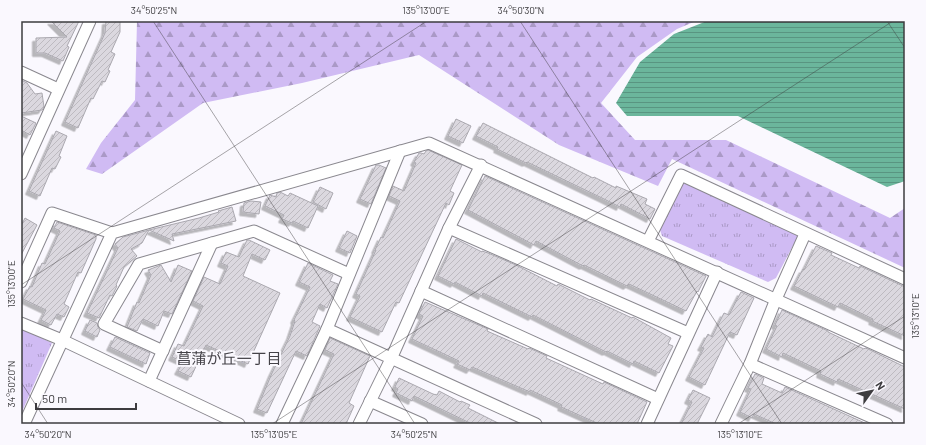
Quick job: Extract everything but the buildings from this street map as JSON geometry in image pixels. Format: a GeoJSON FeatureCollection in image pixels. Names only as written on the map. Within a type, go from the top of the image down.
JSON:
{"type":"FeatureCollection","features":[{"type":"Feature","properties":{"kind":"street"},"geometry":{"type":"LineString","coordinates":[[21,174],[23,162],[90,21]]}},
{"type":"Feature","properties":{"kind":"street"},"geometry":{"type":"LineString","coordinates":[[21,72],[58,89]]}},
{"type":"Feature","properties":{"kind":"street"},"geometry":{"type":"LineString","coordinates":[[21,282],[52,213],[112,233],[429,143],[481,165],[905,358]]}},
{"type":"Feature","properties":{"kind":"street"},"geometry":{"type":"LineString","coordinates":[[282,424],[327,329],[400,151]]}},
{"type":"Feature","properties":{"kind":"street"},"geometry":{"type":"LineString","coordinates":[[359,424],[391,359],[449,228],[481,165]]}},
{"type":"Feature","properties":{"kind":"street"},"geometry":{"type":"LineString","coordinates":[[648,241],[681,175],[805,234],[905,279]]}},
{"type":"Feature","properties":{"kind":"street"},"geometry":{"type":"LineString","coordinates":[[449,228],[688,333]]}},
{"type":"Feature","properties":{"kind":"street"},"geometry":{"type":"LineString","coordinates":[[163,351],[104,324],[139,264],[254,231],[349,274]]}},
{"type":"Feature","properties":{"kind":"street"},"geometry":{"type":"LineString","coordinates":[[24,424],[112,233]]}},
{"type":"Feature","properties":{"kind":"street"},"geometry":{"type":"LineString","coordinates":[[721,424],[750,364],[805,234]]}},
{"type":"Feature","properties":{"kind":"street"},"geometry":{"type":"LineString","coordinates":[[149,381],[212,243]]}},
{"type":"Feature","properties":{"kind":"street"},"geometry":{"type":"LineString","coordinates":[[647,424],[717,272]]}},
{"type":"Feature","properties":{"kind":"street"},"geometry":{"type":"LineString","coordinates":[[421,291],[658,399]]}},
{"type":"Feature","properties":{"kind":"street"},"geometry":{"type":"LineString","coordinates":[[21,323],[62,340],[239,424]]}},
{"type":"Feature","properties":{"kind":"street"},"geometry":{"type":"LineString","coordinates":[[327,329],[536,424]]}},
{"type":"Feature","properties":{"kind":"street"},"geometry":{"type":"LineString","coordinates":[[750,364],[887,424]]}},
{"type":"Feature","properties":{"kind":"street"},"geometry":{"type":"LineString","coordinates":[[370,401],[422,424]]}},
{"type":"Feature","properties":{"kind":"green space"},"geometry":{"type":"Polygon","coordinates":[[[137,21],[696,21],[677,29],[637,57],[601,103],[635,140],[726,140],[890,218],[905,208],[905,268],[672,159],[658,186],[559,145],[419,55],[302,83],[203,103],[102,174],[86,169],[101,143],[135,100],[137,21]]]}},
{"type":"Feature","properties":{"kind":"green space"},"geometry":{"type":"Polygon","coordinates":[[[689,182],[798,236],[776,278],[768,282],[662,236],[660,230],[681,185],[689,182]]]}},
{"type":"Feature","properties":{"kind":"green space"},"geometry":{"type":"Polygon","coordinates":[[[21,328],[52,343],[21,414],[21,328]]]}},
{"type":"Feature","properties":{"kind":"shaded area"},"geometry":{"type":"Polygon","coordinates":[[[707,21],[905,21],[905,181],[887,187],[738,116],[627,116],[616,103],[640,62],[674,34],[707,21]]]}},
{"type":"Feature","properties":{"kind":"district","name":"菖蒲が丘一丁目"},"geometry":{"type":"Point","coordinates":[229,359]}}]}
